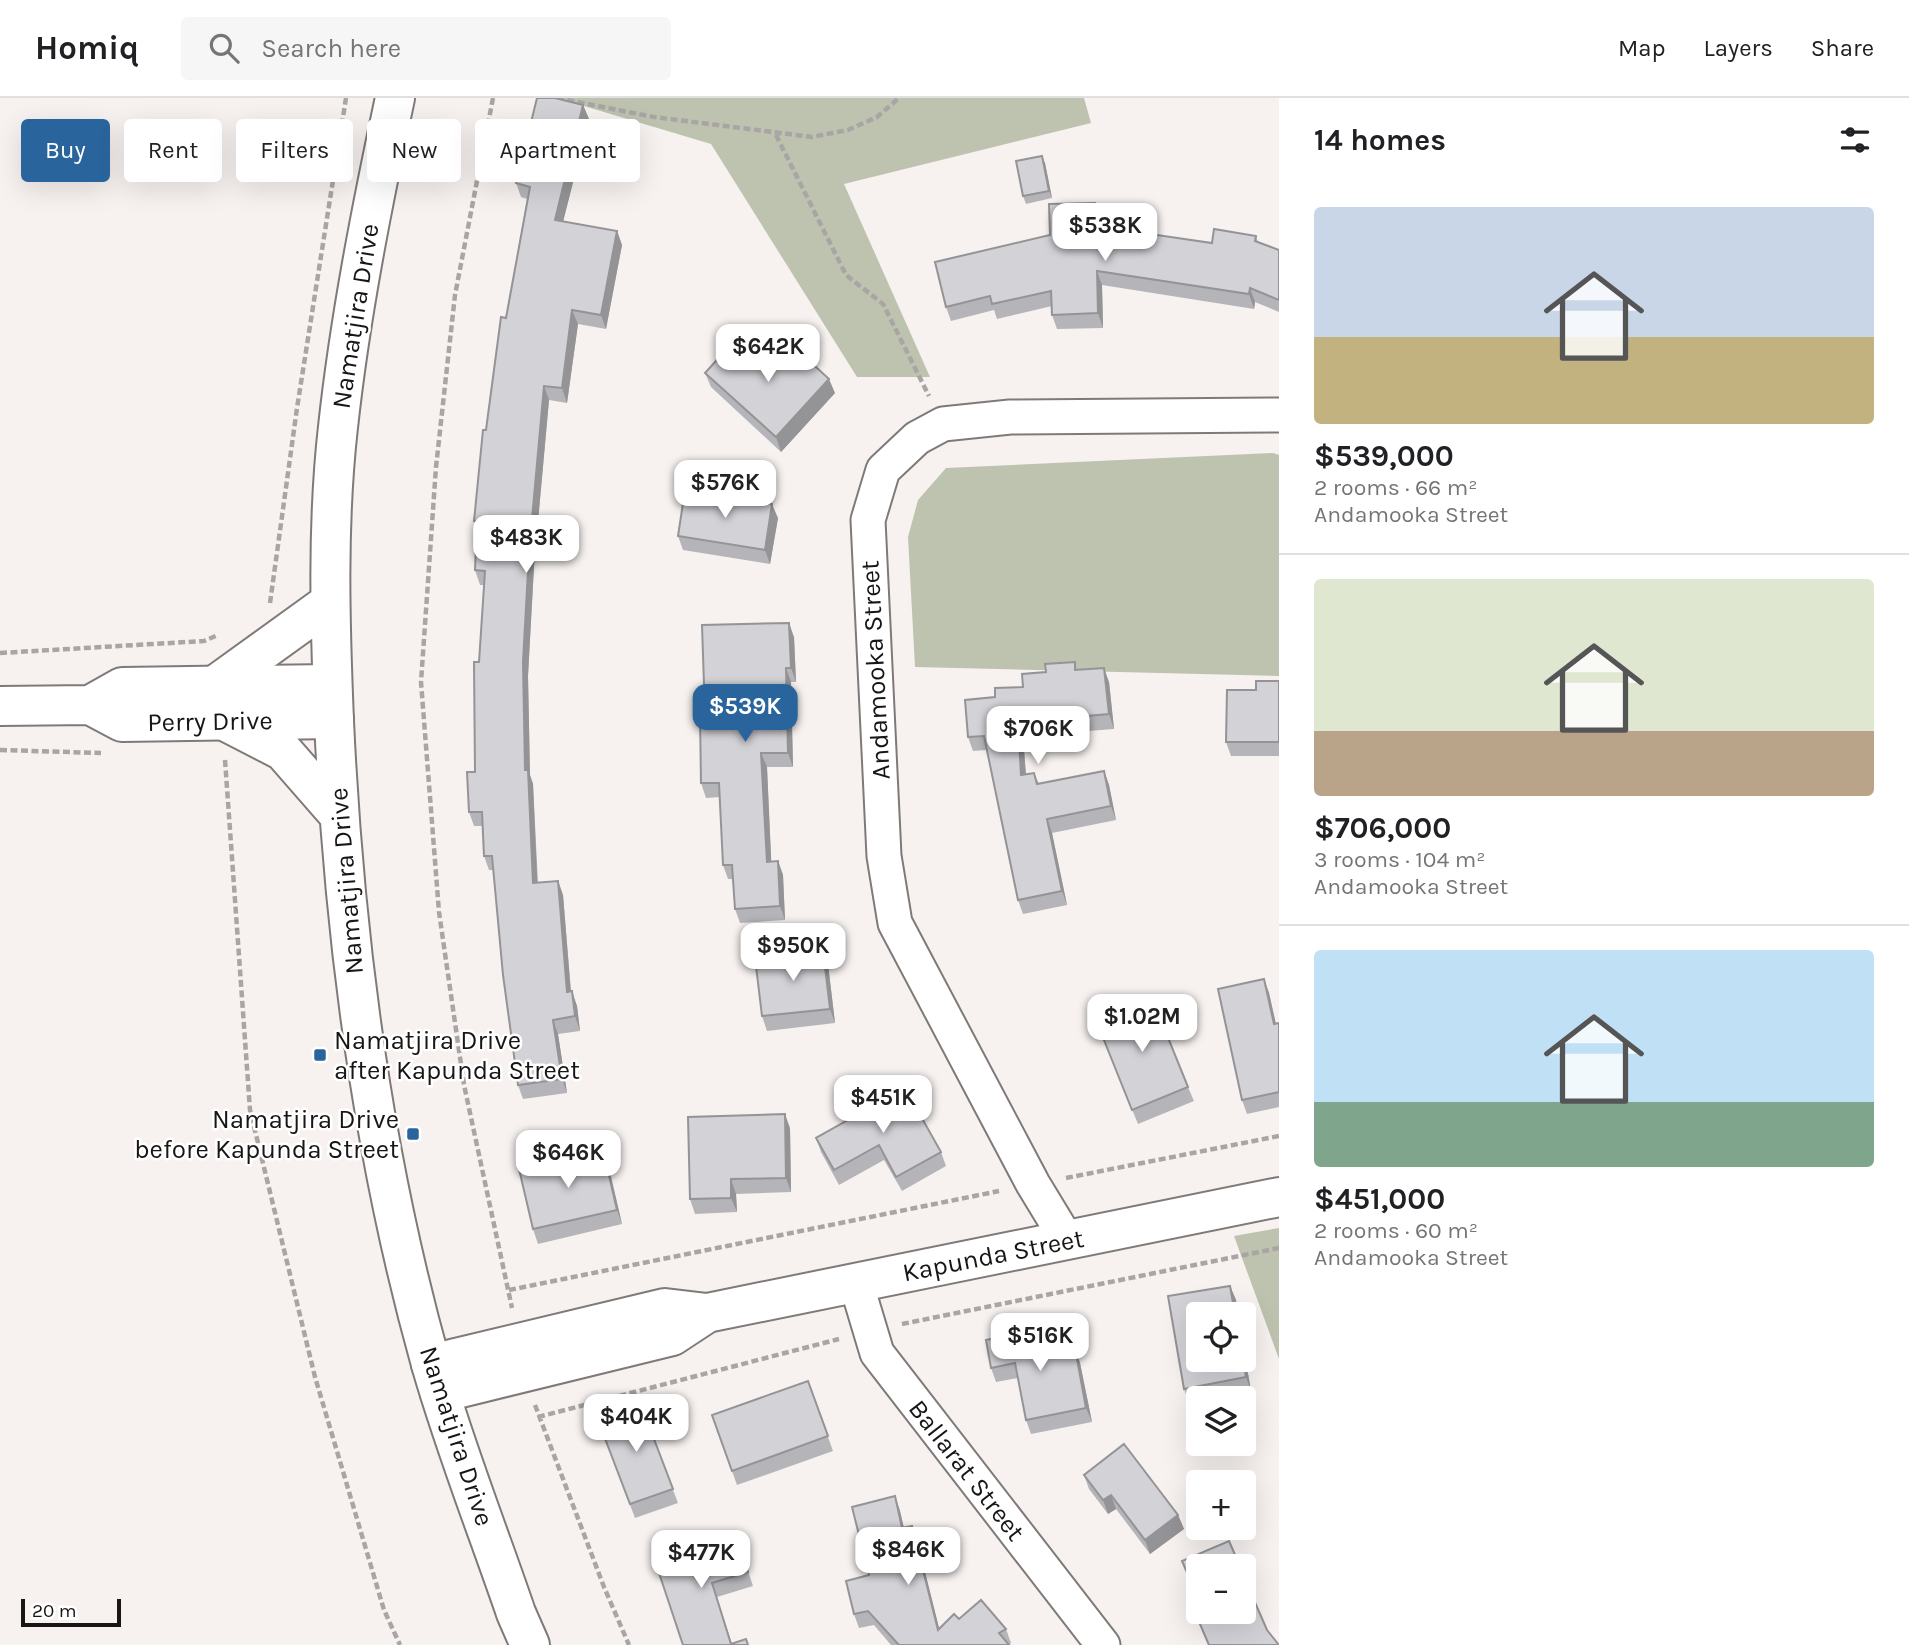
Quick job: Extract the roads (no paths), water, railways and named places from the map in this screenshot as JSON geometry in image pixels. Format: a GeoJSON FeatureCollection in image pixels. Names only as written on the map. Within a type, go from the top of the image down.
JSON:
{"type":"FeatureCollection","features":[{"type":"Feature","properties":{"kind":"main road","name":"Namatjira Drive"},"geometry":{"type":"LineString","coordinates":[[395,98],[375,191],[338,428],[329,603],[338,814],[354,983],[390,1201],[435,1378],[516,1614],[530,1645]]}},
{"type":"Feature","properties":{"kind":"main road"},"geometry":{"type":"LineString","coordinates":[[329,603],[248,662],[227,712],[283,751],[338,814]]}},
{"type":"Feature","properties":{"kind":"main road","name":"Perry Drive"},"geometry":{"type":"LineString","coordinates":[[0,706],[90,705],[122,722],[333,701]]}},
{"type":"Feature","properties":{"kind":"main road","name":"Kapunda Street"},"geometry":{"type":"LineString","coordinates":[[435,1378],[665,1308],[707,1313],[1279,1197]]}},
{"type":"Feature","properties":{"kind":"street","name":"Andamooka Street"},"geometry":{"type":"LineString","coordinates":[[1067,1240],[1033,1184],[895,923],[884,856],[868,520],[883,471],[917,438],[943,424],[1010,417],[1279,415]]}},
{"type":"Feature","properties":{"kind":"street","name":"Ballarat Street"},"geometry":{"type":"LineString","coordinates":[[856,1283],[877,1353],[1103,1645]]}},
{"type":"Feature","properties":{"kind":"place","name":"Namatjira Drive after Kapunda Street"},"geometry":{"type":"Point","coordinates":[320,1055]}},
{"type":"Feature","properties":{"kind":"place","name":"Namatjira Drive before Kapunda Street"},"geometry":{"type":"Point","coordinates":[413,1134]}}]}
